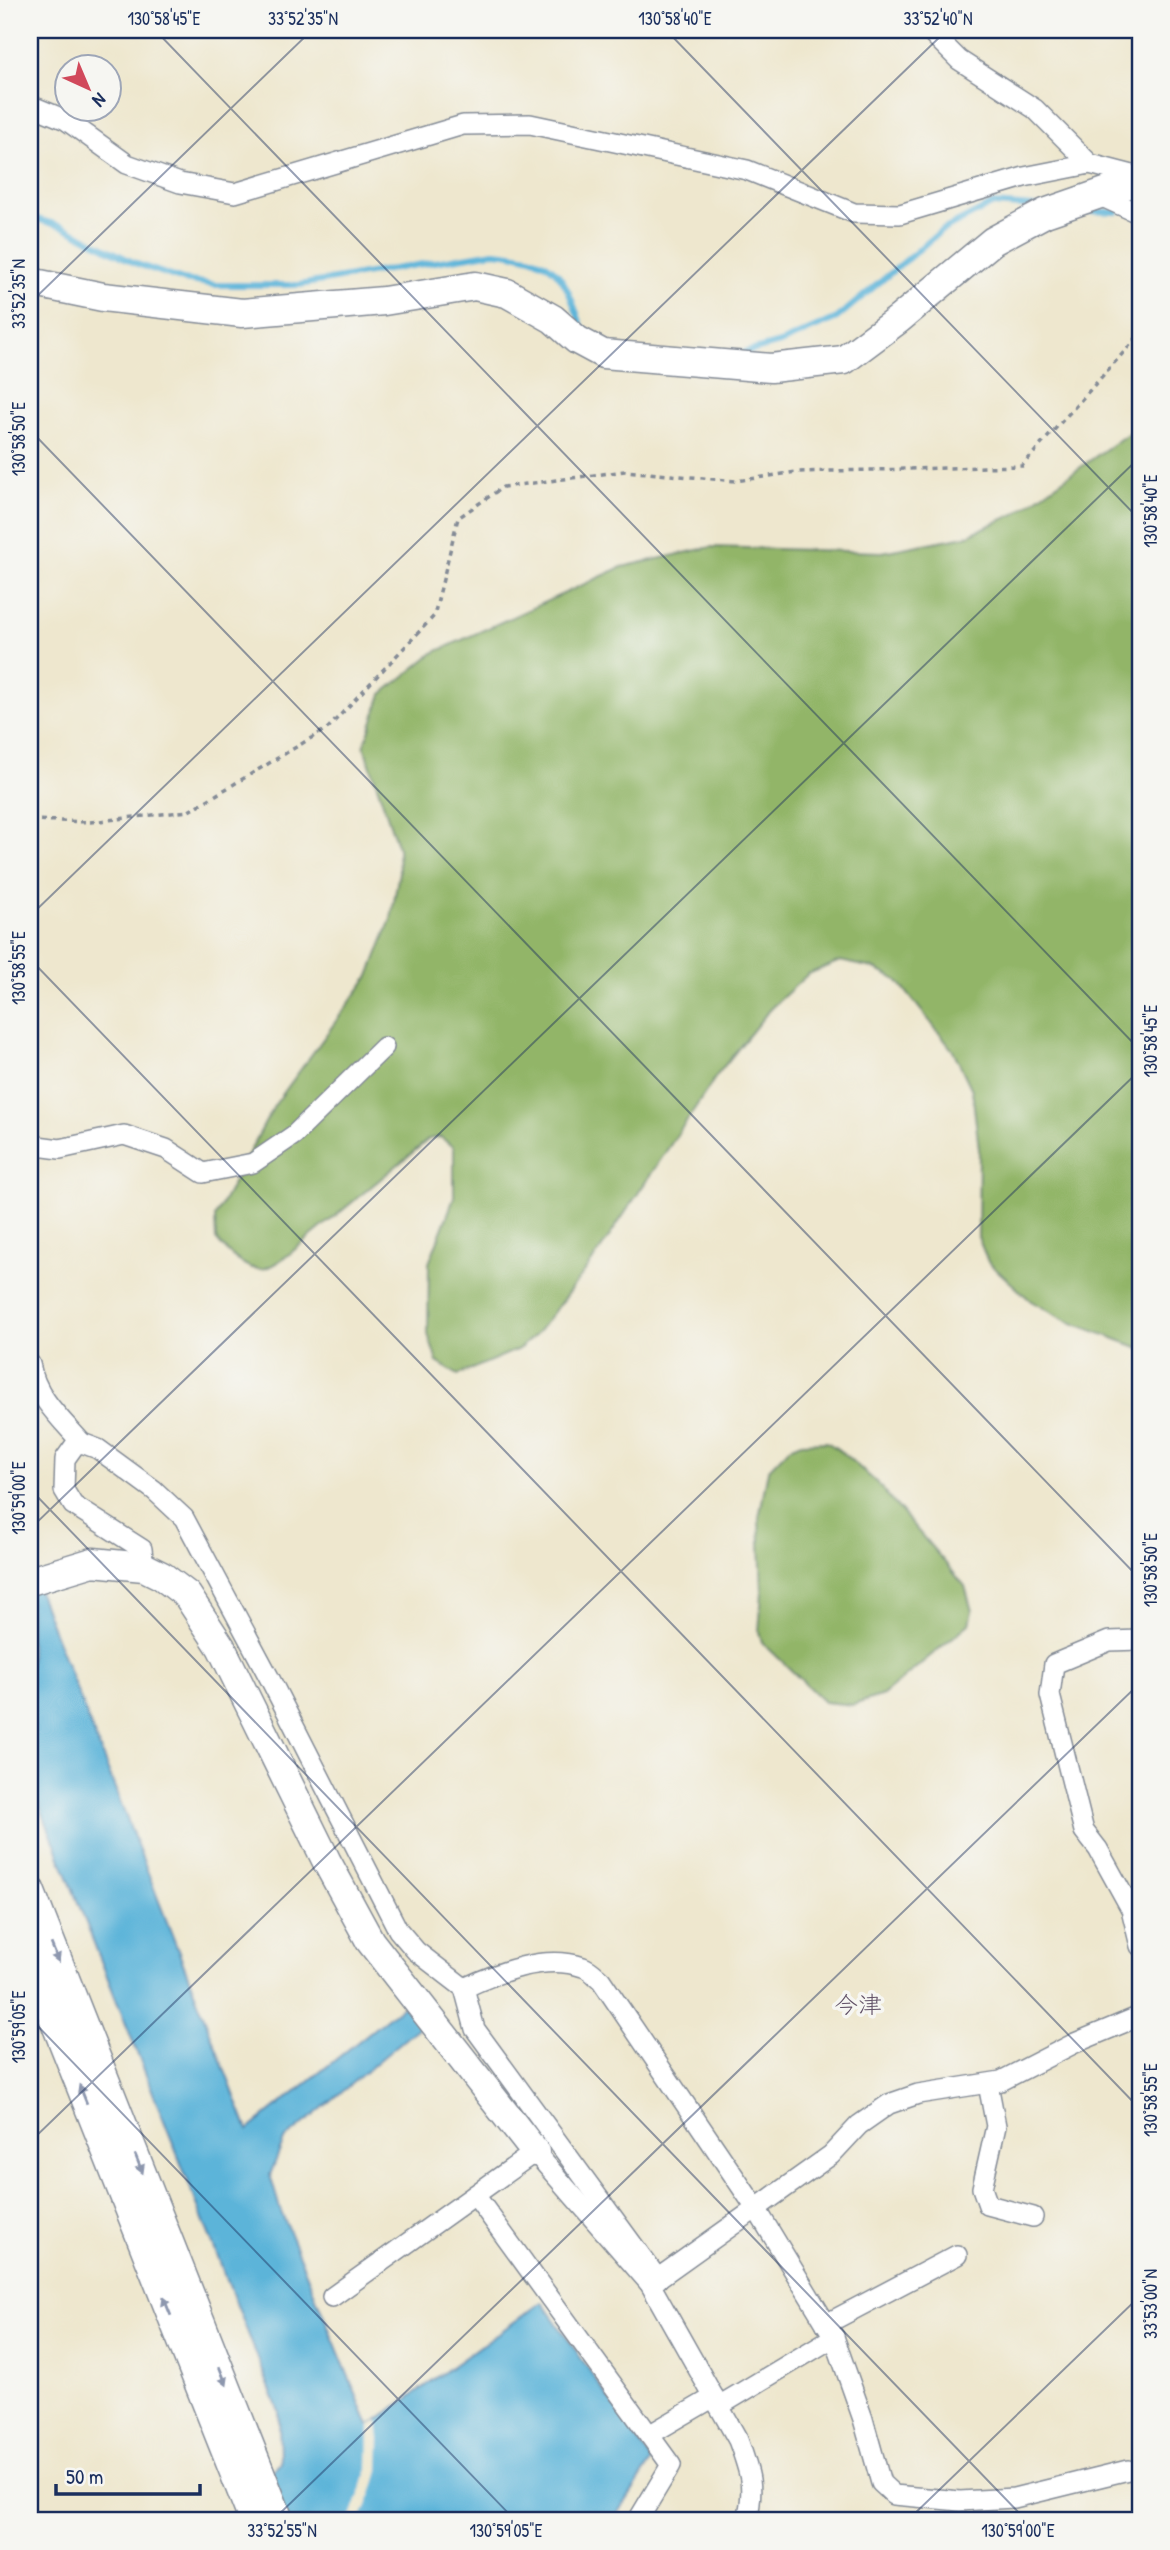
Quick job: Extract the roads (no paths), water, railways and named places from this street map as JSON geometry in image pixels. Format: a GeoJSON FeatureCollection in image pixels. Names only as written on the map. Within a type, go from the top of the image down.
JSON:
{"type":"FeatureCollection","features":[{"type":"Feature","properties":{"kind":"street"},"geometry":{"type":"LineString","coordinates":[[929,30],[959,60],[1035,109],[1090,164]]}},
{"type":"Feature","properties":{"kind":"street"},"geometry":{"type":"LineString","coordinates":[[30,108],[37,108],[66,120],[127,164],[180,183],[235,193],[463,125],[530,124],[747,170],[854,213],[900,214],[1024,177],[1090,164],[1140,179]]}},
{"type":"Feature","properties":{"kind":"street"},"geometry":{"type":"LineString","coordinates":[[30,282],[103,297],[242,313],[384,301],[475,286],[508,293],[553,319],[577,340],[603,354],[771,368],[844,360],[899,319],[993,241],[1045,213],[1140,179]]}},
{"type":"Feature","properties":{"kind":"street"},"geometry":{"type":"LineString","coordinates":[[1098,195],[1140,214]]}},
{"type":"Feature","properties":{"kind":"street"},"geometry":{"type":"LineString","coordinates":[[30,1145],[60,1149],[124,1135],[166,1149],[203,1172],[253,1163],[294,1135],[384,1047]]}},
{"type":"Feature","properties":{"kind":"street"},"geometry":{"type":"LineString","coordinates":[[30,1364],[33,1382],[44,1400],[82,1443],[98,1449],[154,1490],[184,1518],[270,1679],[398,1930],[416,1951],[464,1988],[475,2029],[654,2281],[738,2440],[748,2467],[753,2494],[747,2520]]}},
{"type":"Feature","properties":{"kind":"street"},"geometry":{"type":"LineString","coordinates":[[82,1443],[75,1445],[65,1459],[64,1490],[72,1505],[142,1549],[144,1567]]}},
{"type":"Feature","properties":{"kind":"street"},"geometry":{"type":"LineString","coordinates":[[34,1579],[93,1562],[144,1567],[162,1576],[187,1595],[220,1647],[327,1863],[370,1941],[535,2152],[654,2281]]}},
{"type":"Feature","properties":{"kind":"street"},"geometry":{"type":"LineString","coordinates":[[1140,1640],[1109,1641],[1054,1664],[1050,1695],[1084,1831],[1098,1849],[1131,1909],[1140,1946]]}},
{"type":"Feature","properties":{"kind":"street"},"geometry":{"type":"LineString","coordinates":[[30,1889],[241,2456],[253,2520]]}},
{"type":"Feature","properties":{"kind":"street"},"geometry":{"type":"LineString","coordinates":[[30,1959],[241,2456],[279,2520]]}},
{"type":"Feature","properties":{"kind":"street"},"geometry":{"type":"LineString","coordinates":[[464,1988],[530,1964],[555,1962],[585,1967],[601,1980],[757,2210],[830,2331],[863,2419],[881,2483],[894,2495],[960,2501],[1014,2498],[1128,2470]]}},
{"type":"Feature","properties":{"kind":"street"},"geometry":{"type":"LineString","coordinates":[[654,2281],[831,2155],[859,2125],[888,2105],[918,2094],[1001,2081],[1075,2043],[1140,2016]]}},
{"type":"Feature","properties":{"kind":"street"},"geometry":{"type":"LineString","coordinates":[[988,2084],[996,2126],[982,2188],[989,2205],[1033,2217]]}},
{"type":"Feature","properties":{"kind":"street"},"geometry":{"type":"LineString","coordinates":[[332,2297],[535,2152]]}},
{"type":"Feature","properties":{"kind":"street"},"geometry":{"type":"LineString","coordinates":[[475,2195],[671,2465],[638,2520]]}},
{"type":"Feature","properties":{"kind":"street"},"geometry":{"type":"LineString","coordinates":[[649,2435],[717,2401],[957,2255]]}},
{"type":"Feature","properties":{"kind":"water"},"geometry":{"type":"Polygon","coordinates":[[[30,1570],[248,2130],[406,2003],[424,2023],[284,2140],[270,2175],[281,2212],[369,2426],[542,2302],[652,2461],[614,2520],[226,2520],[280,2463],[279,2412],[30,1781],[30,1570]]]}},
{"type":"Feature","properties":{"kind":"waterway"},"geometry":{"type":"LineString","coordinates":[[743,353],[780,343],[837,318],[941,231],[993,204],[1034,207]]}},
{"type":"Feature","properties":{"kind":"waterway"},"geometry":{"type":"LineString","coordinates":[[1086,211],[1117,212]]}},
{"type":"Feature","properties":{"kind":"waterway"},"geometry":{"type":"LineString","coordinates":[[30,217],[64,227],[137,264],[183,280],[216,285],[299,285],[494,252],[516,255],[546,264],[555,272],[570,294],[583,330]]}},
{"type":"Feature","properties":{"kind":"district","name":"今津"},"geometry":{"type":"Point","coordinates":[858,2004]}}]}
